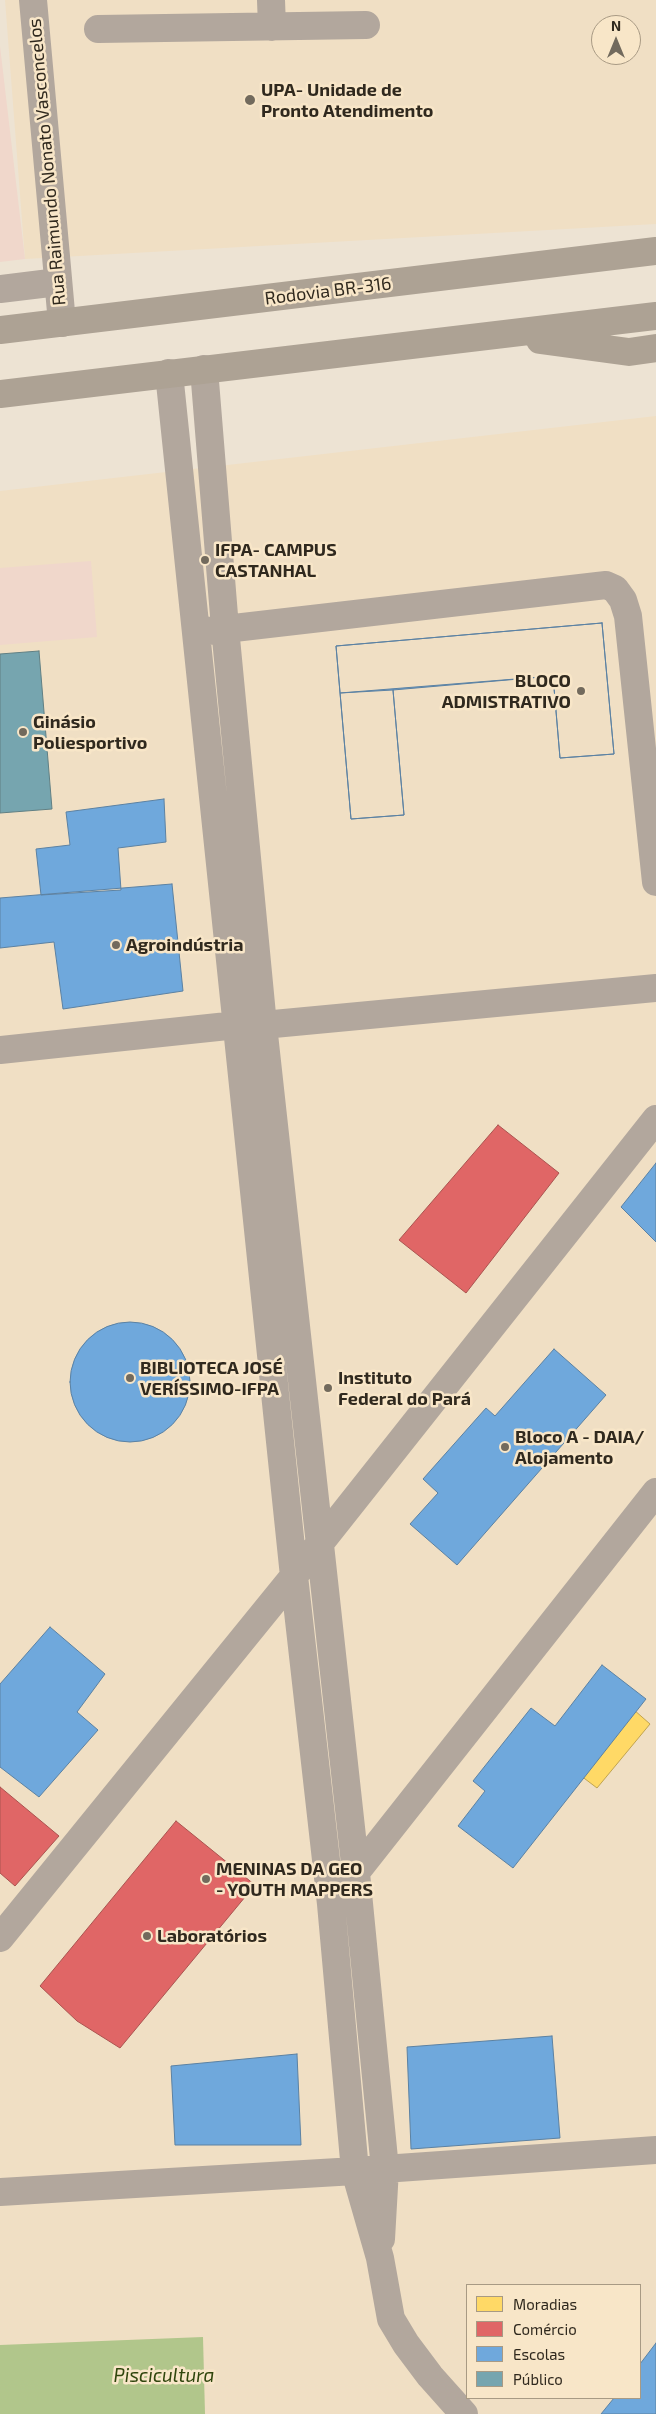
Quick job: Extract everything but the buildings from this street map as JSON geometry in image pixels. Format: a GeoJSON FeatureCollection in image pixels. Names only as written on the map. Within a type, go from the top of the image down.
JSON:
{"type":"FeatureCollection","features":[{"type":"Feature","properties":{"kind":"highway","name":"Rodovia BR-316"},"geometry":{"type":"LineString","coordinates":[[0,330],[656,252]]}},
{"type":"Feature","properties":{"kind":"highway"},"geometry":{"type":"LineString","coordinates":[[0,394],[656,316]]}},
{"type":"Feature","properties":{"kind":"highway"},"geometry":{"type":"LineString","coordinates":[[501,334],[628,352],[656,348]]}},
{"type":"Feature","properties":{"kind":"street","name":"Rua Raimundo Nonato Vasconcelos"},"geometry":{"type":"LineString","coordinates":[[33,0],[62,323]]}},
{"type":"Feature","properties":{"kind":"street"},"geometry":{"type":"LineString","coordinates":[[271,0],[272,27]]}},
{"type":"Feature","properties":{"kind":"street"},"geometry":{"type":"LineString","coordinates":[[98,29],[366,25]]}},
{"type":"Feature","properties":{"kind":"street"},"geometry":{"type":"LineString","coordinates":[[0,289],[58,282]]}},
{"type":"Feature","properties":{"kind":"street"},"geometry":{"type":"LineString","coordinates":[[204,369],[225,628],[250,1025],[294,1576],[331,1904],[355,2172],[380,2258],[391,2319],[406,2344],[430,2376],[464,2414]]}},
{"type":"Feature","properties":{"kind":"street"},"geometry":{"type":"LineString","coordinates":[[169,373],[196,633],[319,1542],[356,1873],[385,2169],[380,2258]]}},
{"type":"Feature","properties":{"kind":"street"},"geometry":{"type":"LineString","coordinates":[[196,633],[225,628],[606,585],[615,588],[623,600],[628,616],[656,882]]}},
{"type":"Feature","properties":{"kind":"street"},"geometry":{"type":"LineString","coordinates":[[0,1050],[656,988]]}},
{"type":"Feature","properties":{"kind":"street"},"geometry":{"type":"LineString","coordinates":[[0,1938],[294,1576],[319,1542],[656,1119]]}},
{"type":"Feature","properties":{"kind":"street"},"geometry":{"type":"LineString","coordinates":[[331,1904],[656,1492]]}},
{"type":"Feature","properties":{"kind":"street"},"geometry":{"type":"LineString","coordinates":[[0,2192],[355,2172],[656,2150]]}},
{"type":"Feature","properties":{"kind":"shaded area"},"geometry":{"type":"Polygon","coordinates":[[[5,0],[656,0],[656,224],[25,259],[5,0]]]}},
{"type":"Feature","properties":{"kind":"shaded area"},"geometry":{"type":"Polygon","coordinates":[[[0,46],[25,259],[0,262],[0,46]]]}},
{"type":"Feature","properties":{"kind":"shaded area","name":"Instituto Federal do Pará"},"geometry":{"type":"Polygon","coordinates":[[[656,416],[656,2414],[0,2414],[0,491],[656,416]]]}},
{"type":"Feature","properties":{"kind":"shaded area"},"geometry":{"type":"Polygon","coordinates":[[[91,561],[97,637],[0,645],[0,568],[91,561]]]}},
{"type":"Feature","properties":{"kind":"water","name":"Piscicultura"},"geometry":{"type":"Polygon","coordinates":[[[203,2337],[205,2414],[0,2414],[0,2345],[203,2337]]]}},
{"type":"Feature","properties":{"kind":"place","name":"UPA- Unidade de Pronto Atendimento"},"geometry":{"type":"Point","coordinates":[250,100]}},
{"type":"Feature","properties":{"kind":"place","name":"IFPA- CAMPUS CASTANHAL"},"geometry":{"type":"Point","coordinates":[205,560]}},
{"type":"Feature","properties":{"kind":"place","name":"BLOCO ADMISTRATIVO"},"geometry":{"type":"Point","coordinates":[581,691]}},
{"type":"Feature","properties":{"kind":"place","name":"Ginásio Poliesportivo"},"geometry":{"type":"Point","coordinates":[23,732]}},
{"type":"Feature","properties":{"kind":"place","name":"Agroindústria"},"geometry":{"type":"Point","coordinates":[116,945]}},
{"type":"Feature","properties":{"kind":"place","name":"BIBLIOTECA JOSÉ VERÍSSIMO-IFPA"},"geometry":{"type":"Point","coordinates":[130,1378]}},
{"type":"Feature","properties":{"kind":"place","name":"Instituto Federal do Pará"},"geometry":{"type":"Point","coordinates":[328,1388]}},
{"type":"Feature","properties":{"kind":"place","name":"Bloco A - DAIA/ Alojamento"},"geometry":{"type":"Point","coordinates":[505,1447]}},
{"type":"Feature","properties":{"kind":"place","name":"MENINAS DA GEO - YOUTH MAPPERS"},"geometry":{"type":"Point","coordinates":[206,1879]}},
{"type":"Feature","properties":{"kind":"place","name":"Laboratórios"},"geometry":{"type":"Point","coordinates":[147,1936]}}]}
